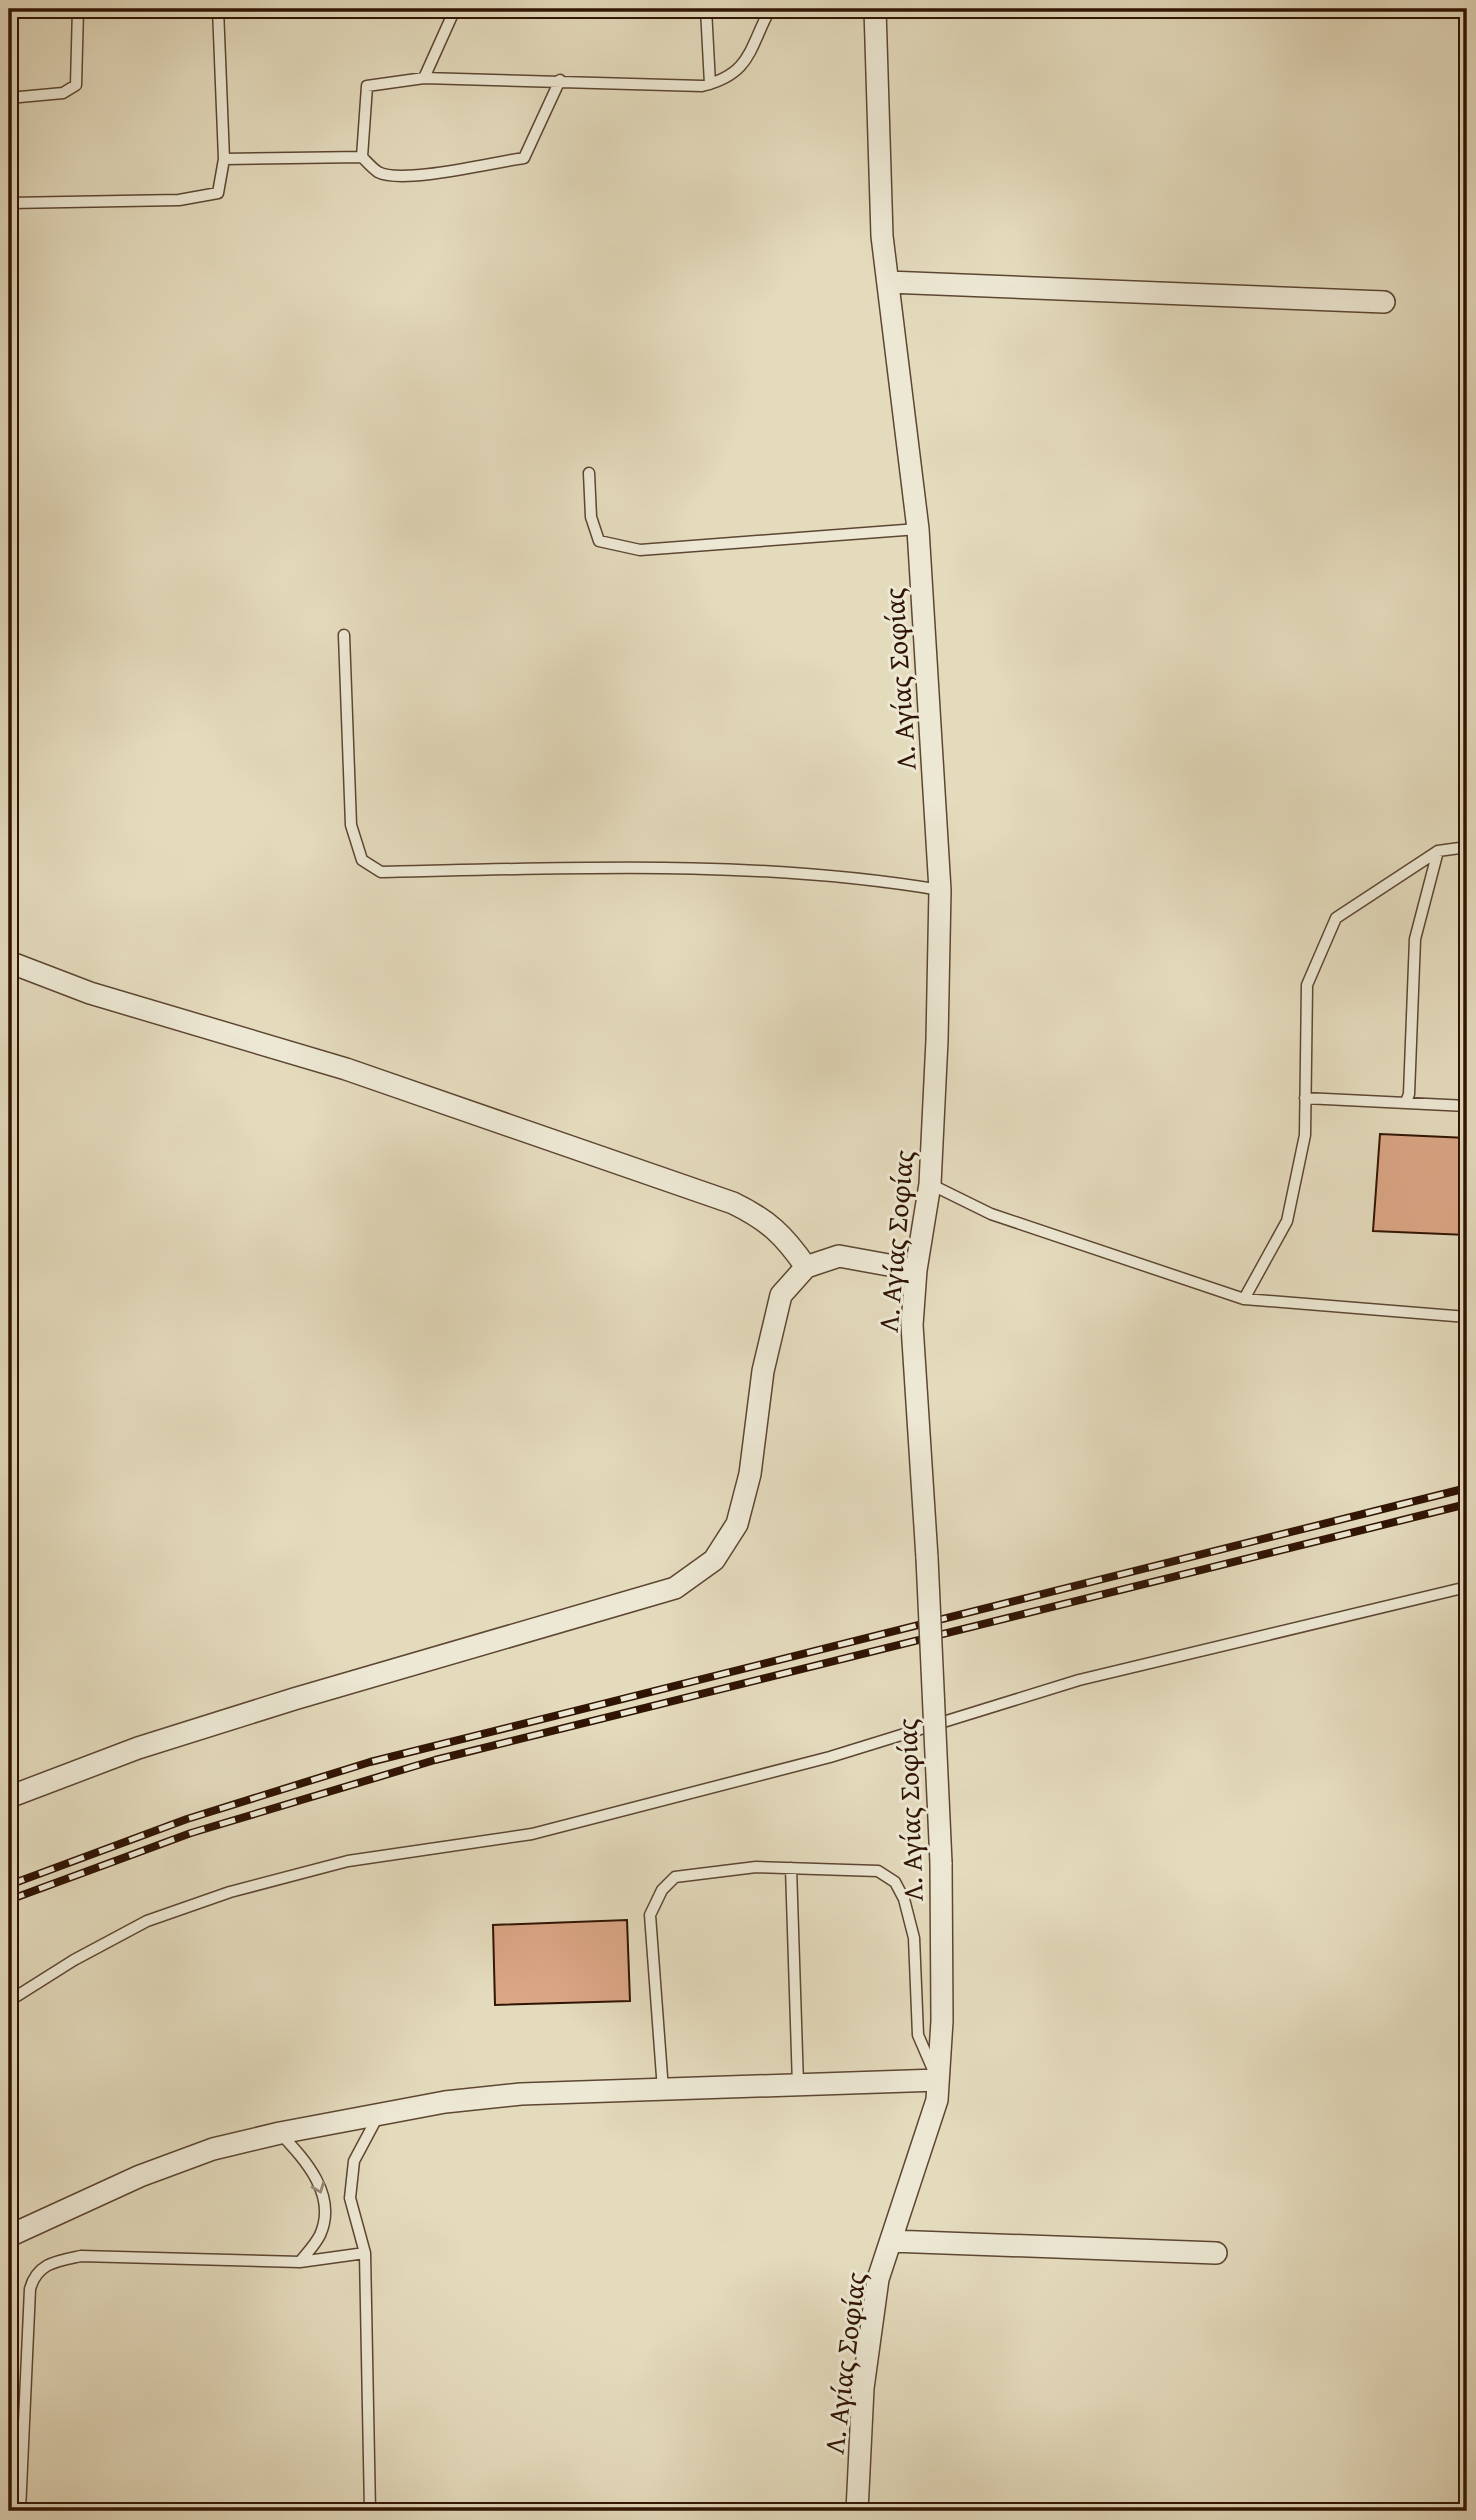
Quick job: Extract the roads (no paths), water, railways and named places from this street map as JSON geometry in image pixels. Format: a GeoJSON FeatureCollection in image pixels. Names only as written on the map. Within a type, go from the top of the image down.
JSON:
{"type":"FeatureCollection","features":[{"type":"Feature","properties":{"kind":"street","name":"Λ. Αγίας Σοφίας"},"geometry":{"type":"LineString","coordinates":[[857,2511],[863,2388],[878,2279],[937,2100],[942,2021],[941,1863],[927,1558],[912,1325],[916,1270],[930,1184],[937,1040],[940,890],[918,529],[882,236],[875,9]]}},
{"type":"Feature","properties":{"kind":"street"},"geometry":{"type":"LineString","coordinates":[[888,282],[1384,302]]}},
{"type":"Feature","properties":{"kind":"street"},"geometry":{"type":"LineString","coordinates":[[9,962],[90,993],[346,1069],[733,1203],[760,1216],[787,1239],[806,1267]]}},
{"type":"Feature","properties":{"kind":"street"},"geometry":{"type":"LineString","coordinates":[[9,1797],[138,1748],[281,1703],[675,1588],[714,1560],[737,1524],[750,1474],[762,1371],[780,1295],[806,1267],[839,1256],[916,1270]]}},
{"type":"Feature","properties":{"kind":"street"},"geometry":{"type":"LineString","coordinates":[[9,2236],[141,2176],[213,2149],[379,2113],[445,2102],[521,2094],[938,2080]]}},
{"type":"Feature","properties":{"kind":"street"},"geometry":{"type":"LineString","coordinates":[[891,2241],[1216,2253]]}},
{"type":"Feature","properties":{"kind":"lane"},"geometry":{"type":"LineString","coordinates":[[9,98],[63,93],[76,85],[78,9]]}},
{"type":"Feature","properties":{"kind":"lane"},"geometry":{"type":"LineString","coordinates":[[9,204],[178,200],[218,193],[224,159],[218,9]]}},
{"type":"Feature","properties":{"kind":"lane"},"geometry":{"type":"LineString","coordinates":[[424,78],[456,9]]}},
{"type":"Feature","properties":{"kind":"lane"},"geometry":{"type":"LineString","coordinates":[[706,9],[710,84]]}},
{"type":"Feature","properties":{"kind":"lane"},"geometry":{"type":"LineString","coordinates":[[362,157],[367,86],[424,78],[710,84],[730,78],[741,68],[770,9]]}},
{"type":"Feature","properties":{"kind":"lane"},"geometry":{"type":"LineString","coordinates":[[224,159],[362,157],[379,172],[393,176],[428,174],[524,158],[560,80]]}},
{"type":"Feature","properties":{"kind":"lane"},"geometry":{"type":"LineString","coordinates":[[589,473],[594,531],[599,541],[617,547],[640,550],[918,529]]}},
{"type":"Feature","properties":{"kind":"lane"},"geometry":{"type":"LineString","coordinates":[[344,635],[351,825],[362,860],[372,868],[382,872],[559,866],[695,867],[873,879],[940,890]]}},
{"type":"Feature","properties":{"kind":"lane"},"geometry":{"type":"LineString","coordinates":[[1244,1299],[1287,1221],[1305,1135],[1307,985],[1336,918],[1438,851],[1467,847]]}},
{"type":"Feature","properties":{"kind":"lane"},"geometry":{"type":"LineString","coordinates":[[1406,1102],[1409,1094],[1415,939],[1438,851]]}},
{"type":"Feature","properties":{"kind":"lane"},"geometry":{"type":"LineString","coordinates":[[1305,1098],[1467,1106]]}},
{"type":"Feature","properties":{"kind":"lane"},"geometry":{"type":"LineString","coordinates":[[930,1184],[990,1214],[1244,1299],[1467,1317]]}},
{"type":"Feature","properties":{"kind":"lane"},"geometry":{"type":"LineString","coordinates":[[9,2001],[75,1960],[147,1921],[230,1892],[348,1861],[532,1834],[830,1757],[1079,1680],[1467,1587]]}},
{"type":"Feature","properties":{"kind":"lane"},"geometry":{"type":"LineString","coordinates":[[663,2090],[650,1914],[662,1890],[675,1877],[756,1867],[878,1871],[895,1882],[904,1899],[914,1938],[918,2035],[938,2080]]}},
{"type":"Feature","properties":{"kind":"lane"},"geometry":{"type":"LineString","coordinates":[[791,1868],[798,2085]]}},
{"type":"Feature","properties":{"kind":"lane"},"geometry":{"type":"LineString","coordinates":[[370,2511],[365,2253],[350,2198],[355,2161],[379,2113]]}},
{"type":"Feature","properties":{"kind":"lane"},"geometry":{"type":"LineString","coordinates":[[280,2133],[304,2160],[318,2182],[324,2203],[325,2218],[319,2237],[300,2262]]}},
{"type":"Feature","properties":{"kind":"lane"},"geometry":{"type":"LineString","coordinates":[[20,2511],[30,2289],[36,2273],[48,2263],[81,2256],[300,2262],[365,2253]]}},
{"type":"Feature","properties":{"kind":"railway"},"geometry":{"type":"LineString","coordinates":[[9,1885],[187,1819],[370,1762],[1467,1488]]}},
{"type":"Feature","properties":{"kind":"railway"},"geometry":{"type":"LineString","coordinates":[[9,1900],[191,1833],[435,1760],[1467,1504]]}}]}
